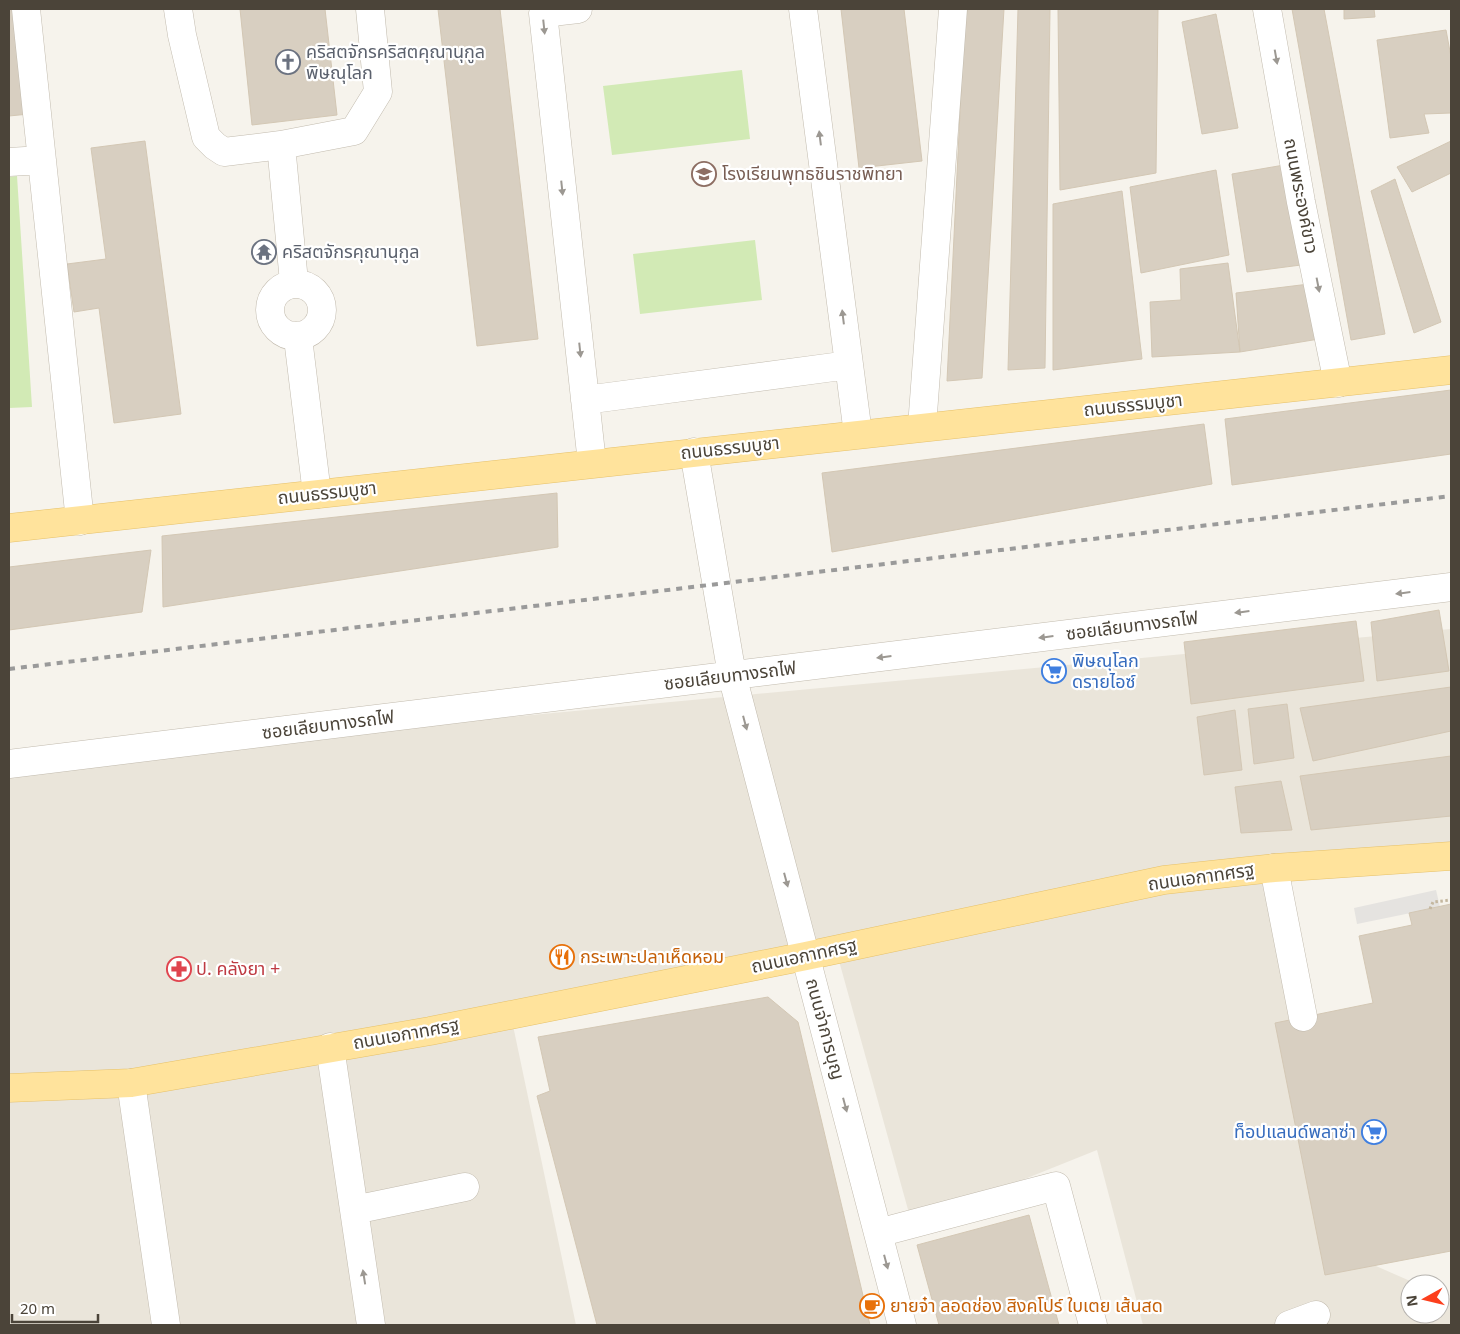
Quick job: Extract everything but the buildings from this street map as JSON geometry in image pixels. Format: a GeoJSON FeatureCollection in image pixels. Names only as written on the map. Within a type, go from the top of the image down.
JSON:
{"type":"FeatureCollection","features":[{"type":"Feature","properties":{"kind":"main road","name":"ถนนธรรมบูชา"},"geometry":{"type":"LineString","coordinates":[[9,528],[1451,370]]}},
{"type":"Feature","properties":{"kind":"main road","name":"ถนนเอกาทศรฐ"},"geometry":{"type":"LineString","coordinates":[[9,1088],[131,1083],[330,1047],[430,1032],[806,956],[1164,880],[1274,868],[1451,856]]}},
{"type":"Feature","properties":{"kind":"street"},"geometry":{"type":"LineString","coordinates":[[26,9],[80,520]]}},
{"type":"Feature","properties":{"kind":"street"},"geometry":{"type":"LineString","coordinates":[[178,9],[182,36],[206,137],[224,152],[281,145],[354,131],[378,92],[370,9]]}},
{"type":"Feature","properties":{"kind":"street"},"geometry":{"type":"LineString","coordinates":[[578,9],[543,14],[592,463]]}},
{"type":"Feature","properties":{"kind":"street"},"geometry":{"type":"LineString","coordinates":[[803,9],[858,434]]}},
{"type":"Feature","properties":{"kind":"street"},"geometry":{"type":"LineString","coordinates":[[922,427],[953,9]]}},
{"type":"Feature","properties":{"kind":"street","name":"ถนนพระองค์ขาว"},"geometry":{"type":"LineString","coordinates":[[1267,9],[1301,202],[1338,383]]}},
{"type":"Feature","properties":{"kind":"street"},"geometry":{"type":"LineString","coordinates":[[281,145],[294,282]]}},
{"type":"Feature","properties":{"kind":"street"},"geometry":{"type":"LineString","coordinates":[[9,162],[42,160]]}},
{"type":"Feature","properties":{"kind":"street"},"geometry":{"type":"LineString","coordinates":[[294,282],[314,289],[323,308],[317,329],[298,338],[278,331],[268,312],[275,292],[294,282]]}},
{"type":"Feature","properties":{"kind":"street"},"geometry":{"type":"LineString","coordinates":[[298,338],[317,494]]}},
{"type":"Feature","properties":{"kind":"street"},"geometry":{"type":"LineString","coordinates":[[585,400],[849,365]]}},
{"type":"Feature","properties":{"kind":"street","name":"ถนนจ่าการบุญ"},"geometry":{"type":"LineString","coordinates":[[694,452],[732,675],[902,1325]]}},
{"type":"Feature","properties":{"kind":"street","name":"ซอยเลียบทางรถไฟ"},"geometry":{"type":"LineString","coordinates":[[9,764],[1451,586]]}},
{"type":"Feature","properties":{"kind":"street"},"geometry":{"type":"LineString","coordinates":[[1274,868],[1303,1017]]}},
{"type":"Feature","properties":{"kind":"street"},"geometry":{"type":"LineString","coordinates":[[330,1047],[371,1325]]}},
{"type":"Feature","properties":{"kind":"street"},"geometry":{"type":"LineString","coordinates":[[131,1083],[166,1325]]}},
{"type":"Feature","properties":{"kind":"street"},"geometry":{"type":"LineString","coordinates":[[878,1233],[1056,1186],[1093,1325]]}},
{"type":"Feature","properties":{"kind":"street"},"geometry":{"type":"LineString","coordinates":[[354,1210],[465,1187]]}},
{"type":"Feature","properties":{"kind":"street"},"geometry":{"type":"LineString","coordinates":[[1289,1325],[1316,1315]]}},
{"type":"Feature","properties":{"kind":"path"},"geometry":{"type":"LineString","coordinates":[[1430,908],[1434,902],[1451,900]]}},
{"type":"Feature","properties":{"kind":"shaded area"},"geometry":{"type":"Polygon","coordinates":[[[1451,629],[1451,856],[1274,868],[1319,1241],[1400,1277],[1400,1324],[1450,1324],[1450,1299],[1451,1325],[1143,1325],[1097,1150],[912,1224],[836,950],[511,1016],[576,1325],[9,1325],[9,764],[1451,629]]]}},
{"type":"Feature","properties":{"kind":"shaded area"},"geometry":{"type":"Polygon","coordinates":[[[1436,890],[1440,907],[1357,924],[1354,908],[1436,890]]]}},
{"type":"Feature","properties":{"kind":"green space"},"geometry":{"type":"Polygon","coordinates":[[[742,70],[750,139],[612,155],[603,86],[742,70]]]}},
{"type":"Feature","properties":{"kind":"green space"},"geometry":{"type":"Polygon","coordinates":[[[17,176],[32,407],[9,408],[9,177],[17,176]]]}},
{"type":"Feature","properties":{"kind":"green space"},"geometry":{"type":"Polygon","coordinates":[[[755,240],[762,300],[640,314],[633,254],[755,240]]]}},
{"type":"Feature","properties":{"kind":"railway"},"geometry":{"type":"LineString","coordinates":[[9,669],[1451,496]]}},
{"type":"Feature","properties":{"kind":"place","name":"คริสตจักรคริสตคุณานุกูล พิษณุโลก"},"geometry":{"type":"Point","coordinates":[288,62]}},
{"type":"Feature","properties":{"kind":"place","name":"โรงเรียนพุทธชินราชพิทยา"},"geometry":{"type":"Point","coordinates":[704,174]}},
{"type":"Feature","properties":{"kind":"place","name":"คริสตจักรคุณานุกูล"},"geometry":{"type":"Point","coordinates":[264,252]}},
{"type":"Feature","properties":{"kind":"place","name":"พิษณุโลก ดรายไอซ์"},"geometry":{"type":"Point","coordinates":[1054,671]}},
{"type":"Feature","properties":{"kind":"place","name":"กระเพาะปลาเห็ดหอม"},"geometry":{"type":"Point","coordinates":[562,957]}},
{"type":"Feature","properties":{"kind":"place","name":"ป. คลังยา +"},"geometry":{"type":"Point","coordinates":[179,969]}},
{"type":"Feature","properties":{"kind":"place","name":"ท็อปแลนด์พลาซ่า"},"geometry":{"type":"Point","coordinates":[1374,1132]}},
{"type":"Feature","properties":{"kind":"place","name":"ยายจ๋า ลอดช่อง สิงคโปร์ ใบเตย เส้นสด"},"geometry":{"type":"Point","coordinates":[872,1306]}}]}
